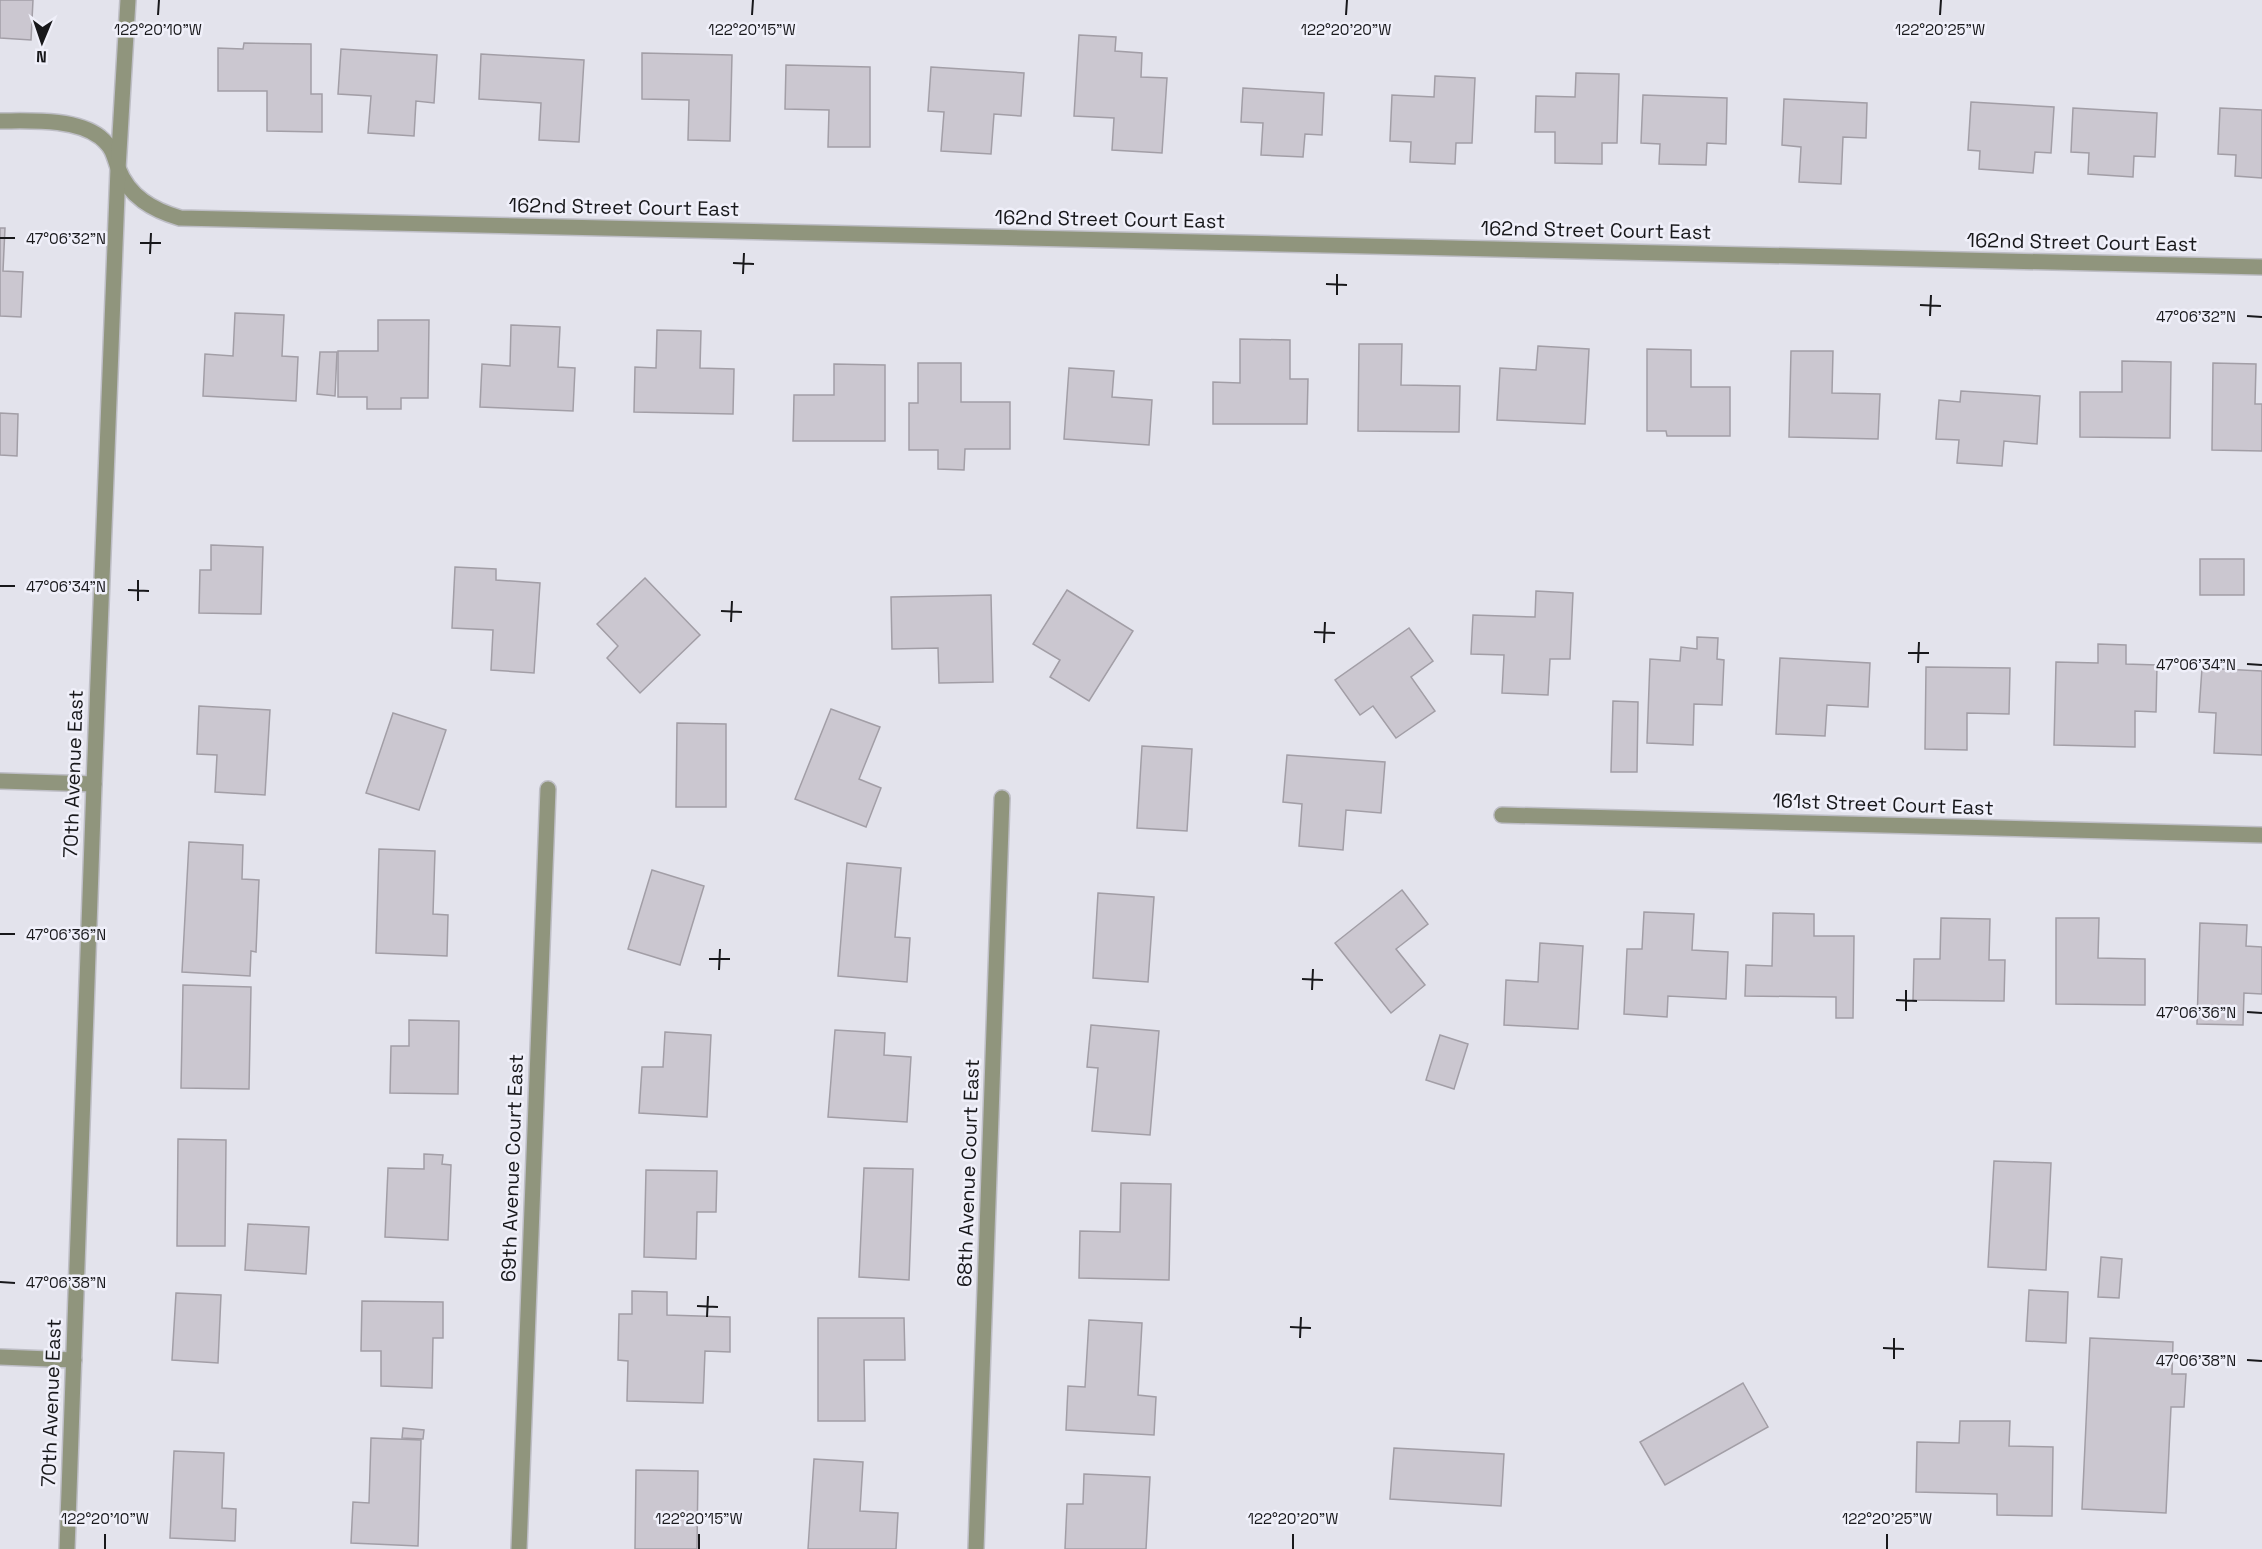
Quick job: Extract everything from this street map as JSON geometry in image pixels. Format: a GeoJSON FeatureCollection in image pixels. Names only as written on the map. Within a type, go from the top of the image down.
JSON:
{"type":"FeatureCollection","features":[{"type":"Feature","properties":{"kind":"street","name":"70th Avenue East"},"geometry":{"type":"LineString","coordinates":[[67,1549],[118,169],[128,0]]}},
{"type":"Feature","properties":{"kind":"street","name":"162nd Street Court East"},"geometry":{"type":"LineString","coordinates":[[0,121],[75,126],[98,136],[115,152],[118,169],[140,201],[160,212],[180,218],[2262,267]]}},
{"type":"Feature","properties":{"kind":"street"},"geometry":{"type":"LineString","coordinates":[[0,781],[94,784]]}},
{"type":"Feature","properties":{"kind":"street","name":"69th Avenue Court East"},"geometry":{"type":"LineString","coordinates":[[519,1549],[548,789]]}},
{"type":"Feature","properties":{"kind":"street","name":"68th Avenue Court East"},"geometry":{"type":"LineString","coordinates":[[976,1549],[1002,798]]}},
{"type":"Feature","properties":{"kind":"street","name":"161st Street Court East"},"geometry":{"type":"LineString","coordinates":[[1502,815],[2262,835]]}},
{"type":"Feature","properties":{"kind":"street"},"geometry":{"type":"LineString","coordinates":[[0,1357],[74,1360]]}},
{"type":"Feature","properties":{"kind":"building"},"geometry":{"type":"Polygon","coordinates":[[[0,0],[33,0],[31,40],[0,38],[0,0]]]}},
{"type":"Feature","properties":{"kind":"building"},"geometry":{"type":"Polygon","coordinates":[[[1079,35],[1116,37],[1115,51],[1142,53],[1141,77],[1167,78],[1162,153],[1112,150],[1114,118],[1074,116],[1079,35]]]}},
{"type":"Feature","properties":{"kind":"building"},"geometry":{"type":"Polygon","coordinates":[[[244,43],[311,44],[311,94],[322,94],[322,132],[267,131],[267,91],[218,91],[218,48],[243,49],[244,43]]]}},
{"type":"Feature","properties":{"kind":"building"},"geometry":{"type":"Polygon","coordinates":[[[341,49],[437,55],[434,103],[416,101],[414,136],[368,133],[371,96],[338,94],[341,49]]]}},
{"type":"Feature","properties":{"kind":"building"},"geometry":{"type":"Polygon","coordinates":[[[642,53],[732,55],[730,141],[688,140],[689,100],[642,99],[642,53]]]}},
{"type":"Feature","properties":{"kind":"building"},"geometry":{"type":"Polygon","coordinates":[[[481,54],[584,60],[579,142],[539,140],[541,103],[479,99],[481,54]]]}},
{"type":"Feature","properties":{"kind":"building"},"geometry":{"type":"Polygon","coordinates":[[[786,65],[870,67],[870,147],[828,147],[829,110],[785,109],[786,65]]]}},
{"type":"Feature","properties":{"kind":"building"},"geometry":{"type":"Polygon","coordinates":[[[931,67],[1024,73],[1021,116],[994,114],[991,154],[941,151],[944,112],[928,111],[931,67]]]}},
{"type":"Feature","properties":{"kind":"building"},"geometry":{"type":"Polygon","coordinates":[[[1576,73],[1619,74],[1617,143],[1602,143],[1602,164],[1555,163],[1555,132],[1535,132],[1536,96],[1575,97],[1576,73]]]}},
{"type":"Feature","properties":{"kind":"building"},"geometry":{"type":"Polygon","coordinates":[[[1435,76],[1475,78],[1472,143],[1456,143],[1455,164],[1410,162],[1411,142],[1390,141],[1392,95],[1434,97],[1435,76]]]}},
{"type":"Feature","properties":{"kind":"building"},"geometry":{"type":"Polygon","coordinates":[[[1243,88],[1324,93],[1322,135],[1305,134],[1303,157],[1261,155],[1263,123],[1241,122],[1243,88]]]}},
{"type":"Feature","properties":{"kind":"building"},"geometry":{"type":"Polygon","coordinates":[[[1643,95],[1727,98],[1726,144],[1707,143],[1706,165],[1659,164],[1660,144],[1641,143],[1643,95]]]}},
{"type":"Feature","properties":{"kind":"building"},"geometry":{"type":"Polygon","coordinates":[[[1784,99],[1867,103],[1866,138],[1843,137],[1841,184],[1799,182],[1801,147],[1782,145],[1784,99]]]}},
{"type":"Feature","properties":{"kind":"building"},"geometry":{"type":"Polygon","coordinates":[[[1971,102],[2054,107],[2051,153],[2035,152],[2033,173],[1979,169],[1980,151],[1968,150],[1971,102]]]}},
{"type":"Feature","properties":{"kind":"building"},"geometry":{"type":"Polygon","coordinates":[[[2073,108],[2157,113],[2155,157],[2134,156],[2133,177],[2088,174],[2089,153],[2071,152],[2073,108]]]}},
{"type":"Feature","properties":{"kind":"building"},"geometry":{"type":"Polygon","coordinates":[[[2220,108],[2262,110],[2262,178],[2235,176],[2236,155],[2218,154],[2220,108]]]}},
{"type":"Feature","properties":{"kind":"building"},"geometry":{"type":"Polygon","coordinates":[[[0,228],[5,228],[3,271],[23,272],[21,317],[0,316],[0,228]]]}},
{"type":"Feature","properties":{"kind":"building"},"geometry":{"type":"Polygon","coordinates":[[[235,313],[284,315],[282,356],[298,357],[296,401],[203,396],[205,354],[233,356],[235,313]]]}},
{"type":"Feature","properties":{"kind":"building"},"geometry":{"type":"Polygon","coordinates":[[[378,320],[429,320],[428,398],[401,398],[401,409],[367,409],[367,397],[338,397],[338,351],[378,351],[378,320]]]}},
{"type":"Feature","properties":{"kind":"building"},"geometry":{"type":"Polygon","coordinates":[[[511,325],[560,327],[558,367],[575,368],[573,411],[480,407],[482,364],[510,366],[511,325]]]}},
{"type":"Feature","properties":{"kind":"building"},"geometry":{"type":"Polygon","coordinates":[[[657,330],[701,331],[700,368],[734,369],[733,414],[634,412],[635,367],[656,368],[657,330]]]}},
{"type":"Feature","properties":{"kind":"building"},"geometry":{"type":"Polygon","coordinates":[[[1240,339],[1290,340],[1290,379],[1308,379],[1307,424],[1213,424],[1213,382],[1240,383],[1240,339]]]}},
{"type":"Feature","properties":{"kind":"building"},"geometry":{"type":"Polygon","coordinates":[[[1359,344],[1402,344],[1401,385],[1460,386],[1459,432],[1358,431],[1359,344]]]}},
{"type":"Feature","properties":{"kind":"building"},"geometry":{"type":"Polygon","coordinates":[[[1538,346],[1589,349],[1585,424],[1497,420],[1500,368],[1536,370],[1538,346]]]}},
{"type":"Feature","properties":{"kind":"building"},"geometry":{"type":"Polygon","coordinates":[[[1647,349],[1691,350],[1691,387],[1730,387],[1730,436],[1667,436],[1666,431],[1647,431],[1647,349]]]}},
{"type":"Feature","properties":{"kind":"building"},"geometry":{"type":"Polygon","coordinates":[[[1791,351],[1833,351],[1832,393],[1880,394],[1878,439],[1789,437],[1791,351]]]}},
{"type":"Feature","properties":{"kind":"building"},"geometry":{"type":"Polygon","coordinates":[[[320,352],[337,352],[335,396],[317,394],[320,352]]]}},
{"type":"Feature","properties":{"kind":"building"},"geometry":{"type":"Polygon","coordinates":[[[2122,361],[2171,362],[2170,438],[2080,437],[2080,392],[2122,392],[2122,361]]]}},
{"type":"Feature","properties":{"kind":"building"},"geometry":{"type":"Polygon","coordinates":[[[918,363],[961,363],[961,402],[1010,402],[1010,449],[965,449],[964,470],[938,469],[938,450],[909,450],[909,403],[918,403],[918,363]]]}},
{"type":"Feature","properties":{"kind":"building"},"geometry":{"type":"Polygon","coordinates":[[[2213,363],[2256,364],[2255,404],[2262,404],[2262,451],[2212,450],[2213,363]]]}},
{"type":"Feature","properties":{"kind":"building"},"geometry":{"type":"Polygon","coordinates":[[[834,364],[885,365],[885,441],[793,441],[794,395],[834,395],[834,364]]]}},
{"type":"Feature","properties":{"kind":"building"},"geometry":{"type":"Polygon","coordinates":[[[1069,368],[1114,371],[1112,397],[1152,400],[1149,445],[1064,439],[1069,368]]]}},
{"type":"Feature","properties":{"kind":"building"},"geometry":{"type":"Polygon","coordinates":[[[1961,391],[2040,396],[2037,444],[2004,441],[2002,466],[1957,463],[1959,440],[1936,439],[1939,400],[1960,402],[1961,391]]]}},
{"type":"Feature","properties":{"kind":"building"},"geometry":{"type":"Polygon","coordinates":[[[0,413],[18,414],[17,456],[0,455],[0,413]]]}},
{"type":"Feature","properties":{"kind":"building"},"geometry":{"type":"Polygon","coordinates":[[[211,545],[263,547],[261,614],[199,613],[200,570],[211,570],[211,545]]]}},
{"type":"Feature","properties":{"kind":"building"},"geometry":{"type":"Polygon","coordinates":[[[2200,559],[2244,559],[2244,595],[2200,595],[2200,559]]]}},
{"type":"Feature","properties":{"kind":"building"},"geometry":{"type":"Polygon","coordinates":[[[455,567],[496,569],[496,580],[540,583],[534,673],[491,670],[493,630],[452,628],[455,567]]]}},
{"type":"Feature","properties":{"kind":"building"},"geometry":{"type":"Polygon","coordinates":[[[645,578],[700,635],[640,693],[607,658],[618,646],[597,624],[645,578]]]}},
{"type":"Feature","properties":{"kind":"building"},"geometry":{"type":"Polygon","coordinates":[[[1067,590],[1133,631],[1089,701],[1050,677],[1060,660],[1033,644],[1067,590]]]}},
{"type":"Feature","properties":{"kind":"building"},"geometry":{"type":"Polygon","coordinates":[[[1536,591],[1573,593],[1570,659],[1550,659],[1548,695],[1502,693],[1504,655],[1471,654],[1473,615],[1535,617],[1536,591]]]}},
{"type":"Feature","properties":{"kind":"building"},"geometry":{"type":"Polygon","coordinates":[[[991,595],[993,682],[939,683],[938,648],[892,649],[891,597],[991,595]]]}},
{"type":"Feature","properties":{"kind":"building"},"geometry":{"type":"Polygon","coordinates":[[[1409,628],[1433,661],[1411,677],[1435,711],[1396,738],[1373,706],[1360,715],[1335,680],[1409,628]]]}},
{"type":"Feature","properties":{"kind":"building"},"geometry":{"type":"Polygon","coordinates":[[[1697,637],[1718,638],[1717,659],[1724,660],[1722,705],[1694,704],[1693,745],[1647,743],[1650,659],[1680,661],[1681,647],[1697,649],[1697,637]]]}},
{"type":"Feature","properties":{"kind":"building"},"geometry":{"type":"Polygon","coordinates":[[[2098,644],[2126,645],[2126,664],[2157,665],[2156,712],[2135,711],[2135,747],[2054,745],[2056,662],[2098,663],[2098,644]]]}},
{"type":"Feature","properties":{"kind":"building"},"geometry":{"type":"Polygon","coordinates":[[[1780,658],[1870,663],[1868,707],[1827,705],[1825,736],[1776,734],[1780,658]]]}},
{"type":"Feature","properties":{"kind":"building"},"geometry":{"type":"Polygon","coordinates":[[[1926,667],[2010,668],[2009,714],[1967,713],[1967,750],[1925,749],[1926,667]]]}},
{"type":"Feature","properties":{"kind":"building"},"geometry":{"type":"Polygon","coordinates":[[[2202,668],[2262,671],[2262,755],[2214,753],[2216,713],[2199,712],[2202,668]]]}},
{"type":"Feature","properties":{"kind":"building"},"geometry":{"type":"Polygon","coordinates":[[[1613,701],[1638,702],[1637,772],[1611,772],[1613,701]]]}},
{"type":"Feature","properties":{"kind":"building"},"geometry":{"type":"Polygon","coordinates":[[[199,706],[270,710],[265,795],[215,792],[217,755],[197,754],[199,706]]]}},
{"type":"Feature","properties":{"kind":"building"},"geometry":{"type":"Polygon","coordinates":[[[831,709],[880,727],[859,779],[881,788],[866,827],[795,799],[831,709]]]}},
{"type":"Feature","properties":{"kind":"building"},"geometry":{"type":"Polygon","coordinates":[[[393,713],[446,730],[419,810],[366,793],[393,713]]]}},
{"type":"Feature","properties":{"kind":"building"},"geometry":{"type":"Polygon","coordinates":[[[677,723],[726,724],[726,807],[676,807],[677,723]]]}},
{"type":"Feature","properties":{"kind":"building"},"geometry":{"type":"Polygon","coordinates":[[[1142,746],[1192,749],[1187,831],[1137,828],[1142,746]]]}},
{"type":"Feature","properties":{"kind":"building"},"geometry":{"type":"Polygon","coordinates":[[[1287,755],[1385,762],[1381,813],[1346,810],[1343,850],[1299,846],[1302,804],[1283,802],[1287,755]]]}},
{"type":"Feature","properties":{"kind":"building"},"geometry":{"type":"Polygon","coordinates":[[[189,842],[243,845],[242,879],[259,880],[256,952],[251,951],[250,976],[182,972],[189,842]]]}},
{"type":"Feature","properties":{"kind":"building"},"geometry":{"type":"Polygon","coordinates":[[[379,849],[435,851],[433,914],[448,915],[447,956],[376,953],[379,849]]]}},
{"type":"Feature","properties":{"kind":"building"},"geometry":{"type":"Polygon","coordinates":[[[847,863],[901,868],[895,937],[910,938],[907,982],[838,976],[847,863]]]}},
{"type":"Feature","properties":{"kind":"building"},"geometry":{"type":"Polygon","coordinates":[[[652,870],[704,886],[680,965],[628,949],[652,870]]]}},
{"type":"Feature","properties":{"kind":"building"},"geometry":{"type":"Polygon","coordinates":[[[1402,890],[1428,924],[1396,949],[1425,985],[1391,1013],[1335,943],[1402,890]]]}},
{"type":"Feature","properties":{"kind":"building"},"geometry":{"type":"Polygon","coordinates":[[[1098,893],[1154,897],[1148,982],[1093,978],[1098,893]]]}},
{"type":"Feature","properties":{"kind":"building"},"geometry":{"type":"Polygon","coordinates":[[[1644,912],[1694,914],[1692,950],[1728,952],[1726,999],[1668,996],[1667,1017],[1624,1014],[1627,949],[1642,949],[1644,912]]]}},
{"type":"Feature","properties":{"kind":"building"},"geometry":{"type":"Polygon","coordinates":[[[1773,913],[1814,914],[1814,936],[1854,936],[1853,1018],[1836,1018],[1836,997],[1745,996],[1746,965],[1772,966],[1773,913]]]}},
{"type":"Feature","properties":{"kind":"building"},"geometry":{"type":"Polygon","coordinates":[[[1941,918],[1990,919],[1989,960],[2005,960],[2004,1001],[1913,1000],[1914,959],[1940,959],[1941,918]]]}},
{"type":"Feature","properties":{"kind":"building"},"geometry":{"type":"Polygon","coordinates":[[[2056,918],[2099,918],[2098,958],[2145,959],[2145,1005],[2056,1004],[2056,918]]]}},
{"type":"Feature","properties":{"kind":"building"},"geometry":{"type":"Polygon","coordinates":[[[2200,923],[2247,925],[2246,946],[2262,947],[2262,994],[2244,993],[2243,1025],[2197,1024],[2200,923]]]}},
{"type":"Feature","properties":{"kind":"building"},"geometry":{"type":"Polygon","coordinates":[[[1540,943],[1583,946],[1578,1029],[1504,1025],[1506,980],[1538,982],[1540,943]]]}},
{"type":"Feature","properties":{"kind":"building"},"geometry":{"type":"Polygon","coordinates":[[[183,985],[251,987],[249,1089],[181,1088],[183,985]]]}},
{"type":"Feature","properties":{"kind":"building"},"geometry":{"type":"Polygon","coordinates":[[[409,1020],[459,1021],[458,1094],[390,1093],[391,1046],[409,1046],[409,1020]]]}},
{"type":"Feature","properties":{"kind":"building"},"geometry":{"type":"Polygon","coordinates":[[[1091,1025],[1159,1031],[1150,1135],[1092,1131],[1098,1068],[1087,1067],[1091,1025]]]}},
{"type":"Feature","properties":{"kind":"building"},"geometry":{"type":"Polygon","coordinates":[[[835,1030],[885,1033],[884,1055],[911,1057],[907,1122],[828,1117],[835,1030]]]}},
{"type":"Feature","properties":{"kind":"building"},"geometry":{"type":"Polygon","coordinates":[[[665,1032],[711,1035],[707,1117],[639,1113],[642,1067],[663,1067],[665,1032]]]}},
{"type":"Feature","properties":{"kind":"building"},"geometry":{"type":"Polygon","coordinates":[[[1440,1035],[1468,1044],[1454,1089],[1426,1080],[1440,1035]]]}},
{"type":"Feature","properties":{"kind":"building"},"geometry":{"type":"Polygon","coordinates":[[[178,1139],[226,1140],[225,1246],[177,1246],[178,1139]]]}},
{"type":"Feature","properties":{"kind":"building"},"geometry":{"type":"Polygon","coordinates":[[[424,1154],[443,1155],[442,1164],[451,1165],[448,1240],[385,1237],[388,1168],[424,1169],[424,1154]]]}},
{"type":"Feature","properties":{"kind":"building"},"geometry":{"type":"Polygon","coordinates":[[[1994,1161],[2051,1163],[2046,1270],[1988,1267],[1994,1161]]]}},
{"type":"Feature","properties":{"kind":"building"},"geometry":{"type":"Polygon","coordinates":[[[864,1168],[913,1169],[909,1280],[859,1277],[864,1168]]]}},
{"type":"Feature","properties":{"kind":"building"},"geometry":{"type":"Polygon","coordinates":[[[646,1170],[717,1171],[716,1212],[697,1212],[696,1259],[644,1257],[646,1170]]]}},
{"type":"Feature","properties":{"kind":"building"},"geometry":{"type":"Polygon","coordinates":[[[1121,1183],[1171,1184],[1169,1280],[1079,1278],[1080,1231],[1120,1232],[1121,1183]]]}},
{"type":"Feature","properties":{"kind":"building"},"geometry":{"type":"Polygon","coordinates":[[[248,1224],[309,1227],[306,1274],[245,1270],[248,1224]]]}},
{"type":"Feature","properties":{"kind":"building"},"geometry":{"type":"Polygon","coordinates":[[[2101,1257],[2122,1259],[2119,1298],[2098,1297],[2101,1257]]]}},
{"type":"Feature","properties":{"kind":"building"},"geometry":{"type":"Polygon","coordinates":[[[2029,1290],[2068,1292],[2066,1343],[2026,1341],[2029,1290]]]}},
{"type":"Feature","properties":{"kind":"building"},"geometry":{"type":"Polygon","coordinates":[[[632,1291],[667,1292],[667,1315],[730,1317],[730,1352],[705,1351],[703,1403],[627,1401],[628,1361],[618,1360],[619,1314],[632,1314],[632,1291]]]}},
{"type":"Feature","properties":{"kind":"building"},"geometry":{"type":"Polygon","coordinates":[[[176,1293],[221,1295],[218,1363],[172,1360],[176,1293]]]}},
{"type":"Feature","properties":{"kind":"building"},"geometry":{"type":"Polygon","coordinates":[[[362,1301],[443,1302],[443,1338],[433,1338],[432,1388],[381,1386],[381,1351],[361,1351],[362,1301]]]}},
{"type":"Feature","properties":{"kind":"building"},"geometry":{"type":"Polygon","coordinates":[[[818,1318],[904,1318],[905,1360],[864,1360],[865,1421],[818,1421],[818,1318]]]}},
{"type":"Feature","properties":{"kind":"building"},"geometry":{"type":"Polygon","coordinates":[[[1089,1320],[1142,1323],[1138,1395],[1156,1397],[1154,1435],[1066,1430],[1068,1386],[1085,1387],[1089,1320]]]}},
{"type":"Feature","properties":{"kind":"building"},"geometry":{"type":"Polygon","coordinates":[[[2090,1338],[2173,1342],[2172,1374],[2186,1374],[2184,1407],[2171,1407],[2166,1513],[2082,1509],[2090,1338]]]}},
{"type":"Feature","properties":{"kind":"building"},"geometry":{"type":"Polygon","coordinates":[[[1743,1383],[1768,1427],[1665,1485],[1640,1442],[1743,1383]]]}},
{"type":"Feature","properties":{"kind":"building"},"geometry":{"type":"Polygon","coordinates":[[[1960,1421],[2010,1421],[2009,1446],[2053,1447],[2052,1516],[1997,1515],[1997,1494],[1916,1492],[1917,1442],[1959,1443],[1960,1421]]]}},
{"type":"Feature","properties":{"kind":"building"},"geometry":{"type":"Polygon","coordinates":[[[403,1428],[424,1430],[423,1439],[402,1438],[403,1428]]]}},
{"type":"Feature","properties":{"kind":"building"},"geometry":{"type":"Polygon","coordinates":[[[371,1438],[421,1440],[418,1546],[351,1543],[353,1502],[369,1503],[371,1438]]]}},
{"type":"Feature","properties":{"kind":"building"},"geometry":{"type":"Polygon","coordinates":[[[1394,1448],[1504,1454],[1501,1506],[1390,1499],[1394,1448]]]}},
{"type":"Feature","properties":{"kind":"building"},"geometry":{"type":"Polygon","coordinates":[[[174,1451],[224,1453],[222,1508],[236,1509],[235,1541],[170,1538],[174,1451]]]}},
{"type":"Feature","properties":{"kind":"building"},"geometry":{"type":"Polygon","coordinates":[[[814,1459],[863,1462],[860,1511],[898,1513],[896,1549],[808,1549],[814,1459]]]}},
{"type":"Feature","properties":{"kind":"building"},"geometry":{"type":"Polygon","coordinates":[[[636,1470],[698,1471],[697,1549],[635,1549],[636,1470]]]}},
{"type":"Feature","properties":{"kind":"building"},"geometry":{"type":"Polygon","coordinates":[[[1084,1474],[1150,1477],[1146,1549],[1065,1549],[1067,1504],[1083,1504],[1084,1474]]]}}]}
